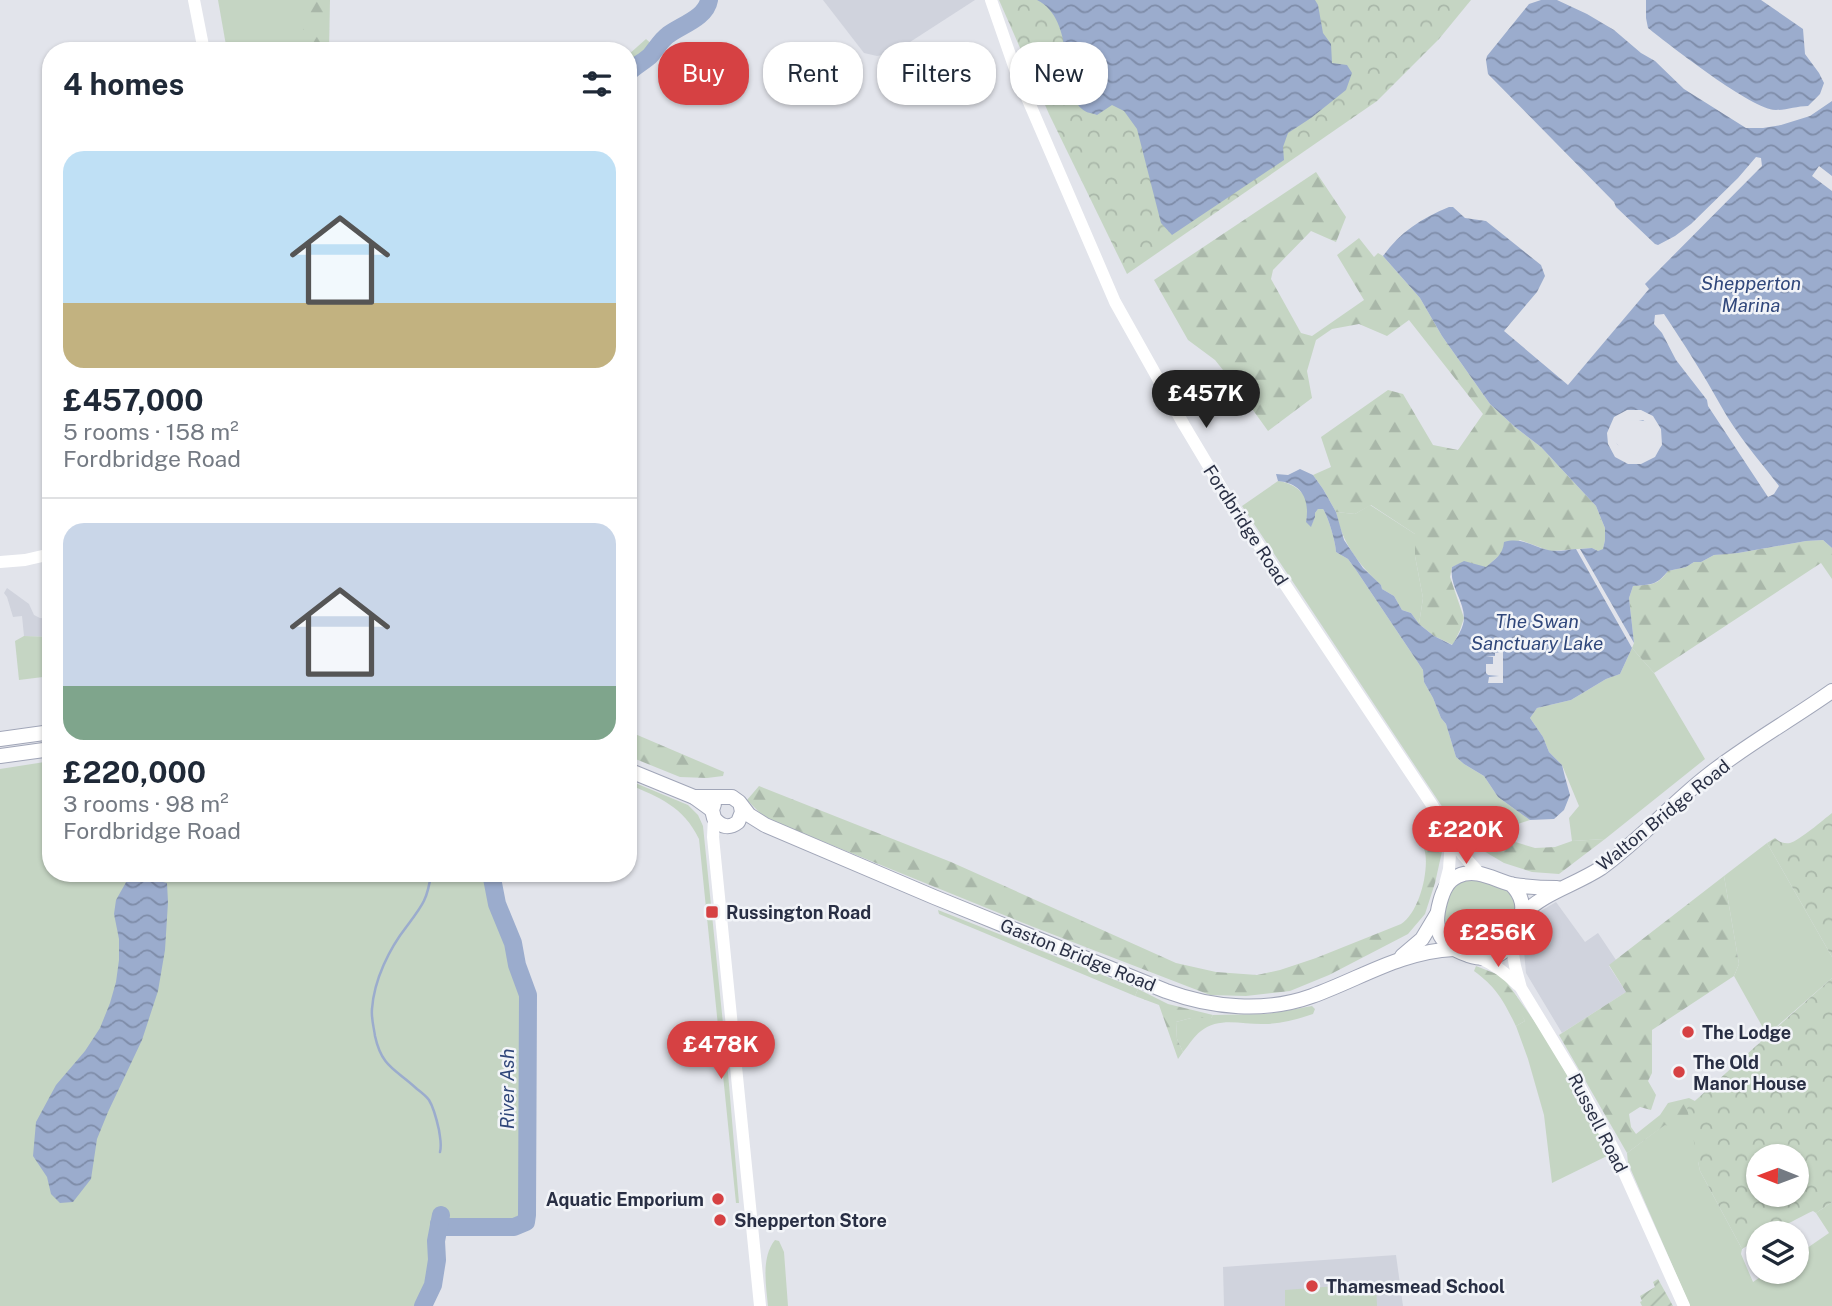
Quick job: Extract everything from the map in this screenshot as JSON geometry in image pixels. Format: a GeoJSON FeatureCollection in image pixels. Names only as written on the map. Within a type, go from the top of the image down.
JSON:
{"type":"FeatureCollection","features":[{"type":"Feature","properties":{"kind":"main road","name":"Walton Bridge Road"},"geometry":{"type":"LineString","coordinates":[[1522,915],[1533,904],[1600,868],[1709,775],[1832,691]]}},
{"type":"Feature","properties":{"kind":"main road"},"geometry":{"type":"LineString","coordinates":[[0,739],[42,733]]}},
{"type":"Feature","properties":{"kind":"main road"},"geometry":{"type":"LineString","coordinates":[[0,756],[42,751]]}},
{"type":"Feature","properties":{"kind":"main road"},"geometry":{"type":"LineString","coordinates":[[637,774],[694,797],[715,809],[723,826],[733,825],[741,817],[741,807],[732,797],[726,796],[715,809]]}},
{"type":"Feature","properties":{"kind":"main road","name":"Gaston Bridge Road"},"geometry":{"type":"LineString","coordinates":[[741,807],[765,825],[934,897],[1199,1002],[1244,1007],[1291,1002],[1315,995],[1398,959],[1454,949]]}},
{"type":"Feature","properties":{"kind":"main road","name":"Gaston Bridge Road"},"geometry":{"type":"LineString","coordinates":[[733,825],[765,825]]}},
{"type":"Feature","properties":{"kind":"main road"},"geometry":{"type":"LineString","coordinates":[[1479,873],[1511,884],[1524,905],[1511,942],[1505,950],[1498,955],[1480,958],[1446,944],[1440,935],[1437,914],[1444,888],[1452,879],[1461,874],[1479,873]]}},
{"type":"Feature","properties":{"kind":"main road","name":"Walton Bridge Road"},"geometry":{"type":"LineString","coordinates":[[1511,884],[1535,888],[1562,888]]}},
{"type":"Feature","properties":{"kind":"main road","name":"Gaston Bridge Road"},"geometry":{"type":"LineString","coordinates":[[1398,959],[1422,939],[1437,914]]}},
{"type":"Feature","properties":{"kind":"street"},"geometry":{"type":"LineString","coordinates":[[194,0],[202,42]]}},
{"type":"Feature","properties":{"kind":"street","name":"Fordbridge Road"},"geometry":{"type":"LineString","coordinates":[[991,0],[1016,72],[1115,302],[1173,406],[1230,502],[1432,805],[1451,839],[1479,873]]}},
{"type":"Feature","properties":{"kind":"street"},"geometry":{"type":"LineString","coordinates":[[0,562],[42,556]]}},
{"type":"Feature","properties":{"kind":"street"},"geometry":{"type":"LineString","coordinates":[[715,809],[713,837],[760,1306]]}},
{"type":"Feature","properties":{"kind":"street"},"geometry":{"type":"LineString","coordinates":[[716,852],[720,838],[733,825]]}},
{"type":"Feature","properties":{"kind":"street"},"geometry":{"type":"LineString","coordinates":[[1444,888],[1449,869],[1451,839]]}},
{"type":"Feature","properties":{"kind":"street","name":"Russell Road"},"geometry":{"type":"LineString","coordinates":[[1511,942],[1521,988],[1572,1072],[1614,1150],[1684,1306]]}},
{"type":"Feature","properties":{"kind":"street"},"geometry":{"type":"LineString","coordinates":[[1480,958],[1496,965],[1521,988]]}},
{"type":"Feature","properties":{"kind":"shaded area"},"geometry":{"type":"Polygon","coordinates":[[[823,0],[975,0],[910,42],[877,42],[877,56],[864,53],[863,42],[855,42],[823,0]]]}},
{"type":"Feature","properties":{"kind":"shaded area"},"geometry":{"type":"Polygon","coordinates":[[[7,588],[29,604],[34,615],[42,618],[42,637],[24,636],[22,616],[13,617],[4,593],[7,588]]]}},
{"type":"Feature","properties":{"kind":"shaded area"},"geometry":{"type":"Polygon","coordinates":[[[1556,902],[1585,942],[1598,933],[1616,960],[1609,966],[1626,992],[1562,1033],[1526,973],[1524,951],[1539,912],[1556,902]]]}},
{"type":"Feature","properties":{"kind":"shaded area","name":"Thamesmead School"},"geometry":{"type":"Polygon","coordinates":[[[1396,1255],[1403,1306],[1224,1306],[1223,1267],[1396,1255]]]}},
{"type":"Feature","properties":{"kind":"green space"},"geometry":{"type":"Polygon","coordinates":[[[218,0],[303,0],[303,42],[225,42],[218,0]]]}},
{"type":"Feature","properties":{"kind":"green space"},"geometry":{"type":"Polygon","coordinates":[[[303,0],[330,0],[329,42],[303,42],[303,0]]]}},
{"type":"Feature","properties":{"kind":"green space"},"geometry":{"type":"Polygon","coordinates":[[[999,0],[1471,0],[1439,39],[1377,101],[1127,274],[1045,105],[1108,105],[1108,42],[1017,42],[999,0]]]}},
{"type":"Feature","properties":{"kind":"green space"},"geometry":{"type":"Polygon","coordinates":[[[646,39],[656,48],[637,65],[637,47],[646,39]]]}},
{"type":"Feature","properties":{"kind":"green space"},"geometry":{"type":"Polygon","coordinates":[[[1316,172],[1346,217],[1336,242],[1311,231],[1273,270],[1271,279],[1301,333],[1312,336],[1364,300],[1337,255],[1359,238],[1374,257],[1378,253],[1383,256],[1420,298],[1442,336],[1490,404],[1541,447],[1596,506],[1605,528],[1603,549],[1598,551],[1592,548],[1550,551],[1520,540],[1486,568],[1464,562],[1452,567],[1450,577],[1464,618],[1453,645],[1434,636],[1419,624],[1423,598],[1415,556],[1415,534],[1371,505],[1355,514],[1336,512],[1313,475],[1331,467],[1321,437],[1388,390],[1403,394],[1433,445],[1458,450],[1483,414],[1409,320],[1387,336],[1359,324],[1332,329],[1316,340],[1307,371],[1312,398],[1268,431],[1215,360],[1188,340],[1154,280],[1316,172]]]}},
{"type":"Feature","properties":{"kind":"green space"},"geometry":{"type":"Polygon","coordinates":[[[1278,481],[1292,485],[1304,495],[1308,506],[1306,521],[1311,526],[1315,513],[1318,509],[1323,509],[1336,552],[1348,559],[1423,670],[1424,682],[1446,724],[1456,757],[1484,776],[1498,797],[1530,820],[1512,826],[1451,820],[1242,506],[1278,481]]]}},
{"type":"Feature","properties":{"kind":"green space"},"geometry":{"type":"Polygon","coordinates":[[[1370,505],[1415,534],[1415,556],[1423,598],[1419,624],[1411,613],[1402,610],[1394,596],[1382,589],[1359,561],[1342,534],[1336,512],[1355,514],[1370,505]]]}},
{"type":"Feature","properties":{"kind":"green space"},"geometry":{"type":"Polygon","coordinates":[[[1823,540],[1832,548],[1832,579],[1821,563],[1654,673],[1632,648],[1634,643],[1629,598],[1633,586],[1653,584],[1668,571],[1701,562],[1714,555],[1823,540]]]}},
{"type":"Feature","properties":{"kind":"green space"},"geometry":{"type":"Polygon","coordinates":[[[24,636],[42,637],[42,677],[19,680],[15,641],[24,636]]]}},
{"type":"Feature","properties":{"kind":"green space"},"geometry":{"type":"Polygon","coordinates":[[[1632,648],[1654,673],[1705,759],[1605,839],[1572,841],[1569,818],[1579,806],[1562,765],[1549,752],[1530,718],[1537,708],[1571,700],[1606,679],[1620,674],[1632,648]]]}},
{"type":"Feature","properties":{"kind":"green space"},"geometry":{"type":"Polygon","coordinates":[[[637,735],[724,772],[723,776],[707,778],[680,777],[637,760],[637,735]]]}},
{"type":"Feature","properties":{"kind":"green space"},"geometry":{"type":"Polygon","coordinates":[[[42,762],[42,882],[493,882],[497,904],[513,943],[517,965],[528,995],[526,1222],[522,1225],[439,1224],[434,1278],[423,1306],[0,1306],[0,769],[42,762]]]}},
{"type":"Feature","properties":{"kind":"green space"},"geometry":{"type":"Polygon","coordinates":[[[637,784],[688,805],[698,815],[703,826],[739,1203],[736,1203],[699,839],[686,818],[660,799],[637,788],[637,784]]]}},
{"type":"Feature","properties":{"kind":"green space"},"geometry":{"type":"Polygon","coordinates":[[[759,786],[951,862],[1176,963],[1216,972],[1257,975],[1280,970],[1401,924],[1418,902],[1424,881],[1425,852],[1417,830],[1435,823],[1443,847],[1425,914],[1408,934],[1329,975],[1290,991],[1246,996],[1210,995],[765,818],[747,800],[759,786]]]}},
{"type":"Feature","properties":{"kind":"green space"},"geometry":{"type":"Polygon","coordinates":[[[1832,813],[1832,957],[1767,843],[1775,838],[1780,842],[1790,843],[1832,813]]]}},
{"type":"Feature","properties":{"kind":"green space"},"geometry":{"type":"Polygon","coordinates":[[[1454,820],[1494,824],[1512,841],[1535,848],[1555,847],[1572,841],[1605,839],[1559,874],[1532,872],[1504,863],[1472,844],[1454,820]]]}},
{"type":"Feature","properties":{"kind":"green space"},"geometry":{"type":"Polygon","coordinates":[[[1767,843],[1832,957],[1832,978],[1767,1035],[1734,976],[1739,964],[1724,876],[1767,843]]]}},
{"type":"Feature","properties":{"kind":"green space"},"geometry":{"type":"Polygon","coordinates":[[[1724,876],[1739,964],[1734,976],[1652,1030],[1652,1073],[1648,1081],[1656,1095],[1651,1110],[1640,1107],[1629,1114],[1631,1127],[1636,1134],[1660,1115],[1668,1103],[1689,1098],[1705,1106],[1706,1162],[1696,1161],[1692,1147],[1683,1133],[1665,1125],[1627,1153],[1559,1035],[1626,992],[1609,965],[1724,876]]]}},
{"type":"Feature","properties":{"kind":"green space"},"geometry":{"type":"Polygon","coordinates":[[[1469,877],[1511,889],[1518,907],[1507,938],[1500,945],[1471,948],[1447,932],[1443,919],[1444,909],[1453,886],[1469,877]]]}},
{"type":"Feature","properties":{"kind":"green space"},"geometry":{"type":"Polygon","coordinates":[[[938,910],[1138,989],[1135,996],[939,914],[938,910]]]}},
{"type":"Feature","properties":{"kind":"green space"},"geometry":{"type":"Polygon","coordinates":[[[1476,966],[1499,975],[1517,997],[1517,1004],[1525,1021],[1516,1026],[1499,995],[1474,971],[1476,966]]]}},
{"type":"Feature","properties":{"kind":"green space"},"geometry":{"type":"Polygon","coordinates":[[[1499,975],[1547,1039],[1609,1155],[1552,1183],[1544,1115],[1516,1026],[1525,1021],[1499,975]]]}},
{"type":"Feature","properties":{"kind":"green space"},"geometry":{"type":"Polygon","coordinates":[[[1832,978],[1832,1202],[1816,1213],[1813,1211],[1792,1221],[1746,1221],[1746,1247],[1742,1249],[1700,1171],[1687,1108],[1832,978]]]}},
{"type":"Feature","properties":{"kind":"green space"},"geometry":{"type":"Polygon","coordinates":[[[1138,989],[1168,1004],[1213,1015],[1211,1018],[1191,1018],[1176,1022],[1177,1039],[1183,1052],[1178,1059],[1159,1005],[1135,996],[1138,989]]]}},
{"type":"Feature","properties":{"kind":"green space"},"geometry":{"type":"Polygon","coordinates":[[[1312,1006],[1315,1009],[1313,1014],[1283,1022],[1224,1022],[1208,1026],[1198,1033],[1183,1052],[1177,1039],[1176,1022],[1191,1018],[1267,1014],[1312,1006]]]}},
{"type":"Feature","properties":{"kind":"green space"},"geometry":{"type":"Polygon","coordinates":[[[1687,1108],[1700,1171],[1742,1249],[1746,1284],[1809,1284],[1809,1247],[1829,1233],[1816,1213],[1832,1202],[1832,1306],[1690,1306],[1628,1163],[1627,1153],[1687,1108]]]}},
{"type":"Feature","properties":{"kind":"green space"},"geometry":{"type":"Polygon","coordinates":[[[775,1240],[779,1241],[784,1252],[788,1306],[768,1306],[766,1263],[775,1240]]]}},
{"type":"Feature","properties":{"kind":"green space"},"geometry":{"type":"Polygon","coordinates":[[[1658,1279],[1673,1306],[1642,1306],[1640,1296],[1655,1287],[1653,1282],[1658,1279]]]}},
{"type":"Feature","properties":{"kind":"green space"},"geometry":{"type":"Polygon","coordinates":[[[1376,1283],[1377,1306],[1285,1306],[1285,1290],[1376,1283]]]}},
{"type":"Feature","properties":{"kind":"water"},"geometry":{"type":"Polygon","coordinates":[[[1037,0],[1315,0],[1323,33],[1331,44],[1332,63],[1347,65],[1352,73],[1346,90],[1288,133],[1283,147],[1284,160],[1172,235],[1161,223],[1137,129],[1124,111],[1112,105],[1097,115],[1087,112],[1079,105],[1108,105],[1108,42],[1064,42],[1058,23],[1049,10],[1037,0]]]}},
{"type":"Feature","properties":{"kind":"water","name":"Shepperton Marina"},"geometry":{"type":"Polygon","coordinates":[[[1541,0],[1557,0],[1587,14],[1614,30],[1655,61],[1684,89],[1746,128],[1781,125],[1810,116],[1832,101],[1832,176],[1819,166],[1812,176],[1832,191],[1832,548],[1823,540],[1806,541],[1714,555],[1701,562],[1668,571],[1653,583],[1633,586],[1629,598],[1634,643],[1580,549],[1603,549],[1605,528],[1596,506],[1541,447],[1490,404],[1442,336],[1420,298],[1383,256],[1412,227],[1449,207],[1453,207],[1465,218],[1486,221],[1541,265],[1545,276],[1537,292],[1504,331],[1568,385],[1649,289],[1645,284],[1762,166],[1761,158],[1756,157],[1691,224],[1675,236],[1655,244],[1488,74],[1487,56],[1529,4],[1541,0]],[[1664,314],[1655,315],[1654,324],[1662,333],[1676,360],[1707,400],[1708,406],[1768,497],[1774,494],[1779,486],[1734,427],[1664,314]],[[1627,418],[1615,428],[1613,439],[1626,455],[1646,458],[1657,449],[1650,422],[1627,418]]]}},
{"type":"Feature","properties":{"kind":"water"},"geometry":{"type":"Polygon","coordinates":[[[1646,0],[1761,0],[1803,29],[1805,54],[1824,83],[1820,94],[1808,106],[1780,110],[1749,100],[1648,28],[1646,0]]]}},
{"type":"Feature","properties":{"kind":"water","name":"The Swan Sanctuary Lake"},"geometry":{"type":"Polygon","coordinates":[[[1300,469],[1313,475],[1323,489],[1336,512],[1344,540],[1363,568],[1382,589],[1394,596],[1402,610],[1411,613],[1419,624],[1434,636],[1452,645],[1462,629],[1464,618],[1452,567],[1464,561],[1486,567],[1500,554],[1504,542],[1510,541],[1521,541],[1551,551],[1576,549],[1632,648],[1620,674],[1606,679],[1571,700],[1537,708],[1530,718],[1549,752],[1562,765],[1570,795],[1564,810],[1554,819],[1530,820],[1498,797],[1484,776],[1456,757],[1446,724],[1424,682],[1423,670],[1348,559],[1336,552],[1323,509],[1318,509],[1315,513],[1311,527],[1306,522],[1307,507],[1302,494],[1293,485],[1278,481],[1276,474],[1288,475],[1300,469]]]}},
{"type":"Feature","properties":{"kind":"water"},"geometry":{"type":"Polygon","coordinates":[[[126,882],[167,883],[165,950],[158,991],[142,1040],[97,1139],[91,1179],[73,1202],[60,1203],[51,1194],[47,1177],[33,1156],[36,1122],[56,1085],[85,1051],[100,1028],[110,1003],[119,960],[119,939],[114,914],[116,900],[126,882]]]}},
{"type":"Feature","properties":{"kind":"pier"},"geometry":{"type":"Polygon","coordinates":[[[1627,410],[1641,410],[1653,416],[1661,429],[1662,445],[1655,457],[1641,464],[1628,464],[1615,457],[1608,444],[1607,433],[1614,417],[1627,410]],[[1643,420],[1628,421],[1618,430],[1617,444],[1638,456],[1645,455],[1654,447],[1651,437],[1647,437],[1645,433],[1647,423],[1643,420]]]}},
{"type":"Feature","properties":{"kind":"pier"},"geometry":{"type":"Polygon","coordinates":[[[1503,649],[1503,683],[1488,683],[1489,677],[1499,676],[1486,673],[1486,664],[1493,664],[1493,657],[1486,656],[1495,656],[1503,649]]]}},
{"type":"Feature","properties":{"kind":"waterway","name":"River Ash"},"geometry":{"type":"LineString","coordinates":[[637,66],[650,56],[668,35],[703,12],[709,0]]}},
{"type":"Feature","properties":{"kind":"waterway"},"geometry":{"type":"LineString","coordinates":[[429,882],[424,902],[394,945],[384,965],[373,998],[372,1016],[378,1047],[386,1062],[431,1103],[439,1130],[440,1152]]}},
{"type":"Feature","properties":{"kind":"waterway","name":"River Ash"},"geometry":{"type":"LineString","coordinates":[[439,1224],[447,1227],[514,1227],[526,1222],[528,995],[517,965],[513,943],[497,904],[493,882]]}},
{"type":"Feature","properties":{"kind":"waterway","name":"River Ash"},"geometry":{"type":"LineString","coordinates":[[423,1306],[433,1285],[441,1215]]}},
{"type":"Feature","properties":{"kind":"place","name":"Russington Road"},"geometry":{"type":"Point","coordinates":[712,912]}},
{"type":"Feature","properties":{"kind":"place","name":"The Lodge"},"geometry":{"type":"Point","coordinates":[1688,1032]}},
{"type":"Feature","properties":{"kind":"place","name":"The Old Manor House"},"geometry":{"type":"Point","coordinates":[1679,1072]}},
{"type":"Feature","properties":{"kind":"place","name":"Aquatic Emporium"},"geometry":{"type":"Point","coordinates":[718,1199]}},
{"type":"Feature","properties":{"kind":"place","name":"Shepperton Store"},"geometry":{"type":"Point","coordinates":[720,1220]}},
{"type":"Feature","properties":{"kind":"place","name":"Thamesmead School"},"geometry":{"type":"Point","coordinates":[1312,1286]}}]}
